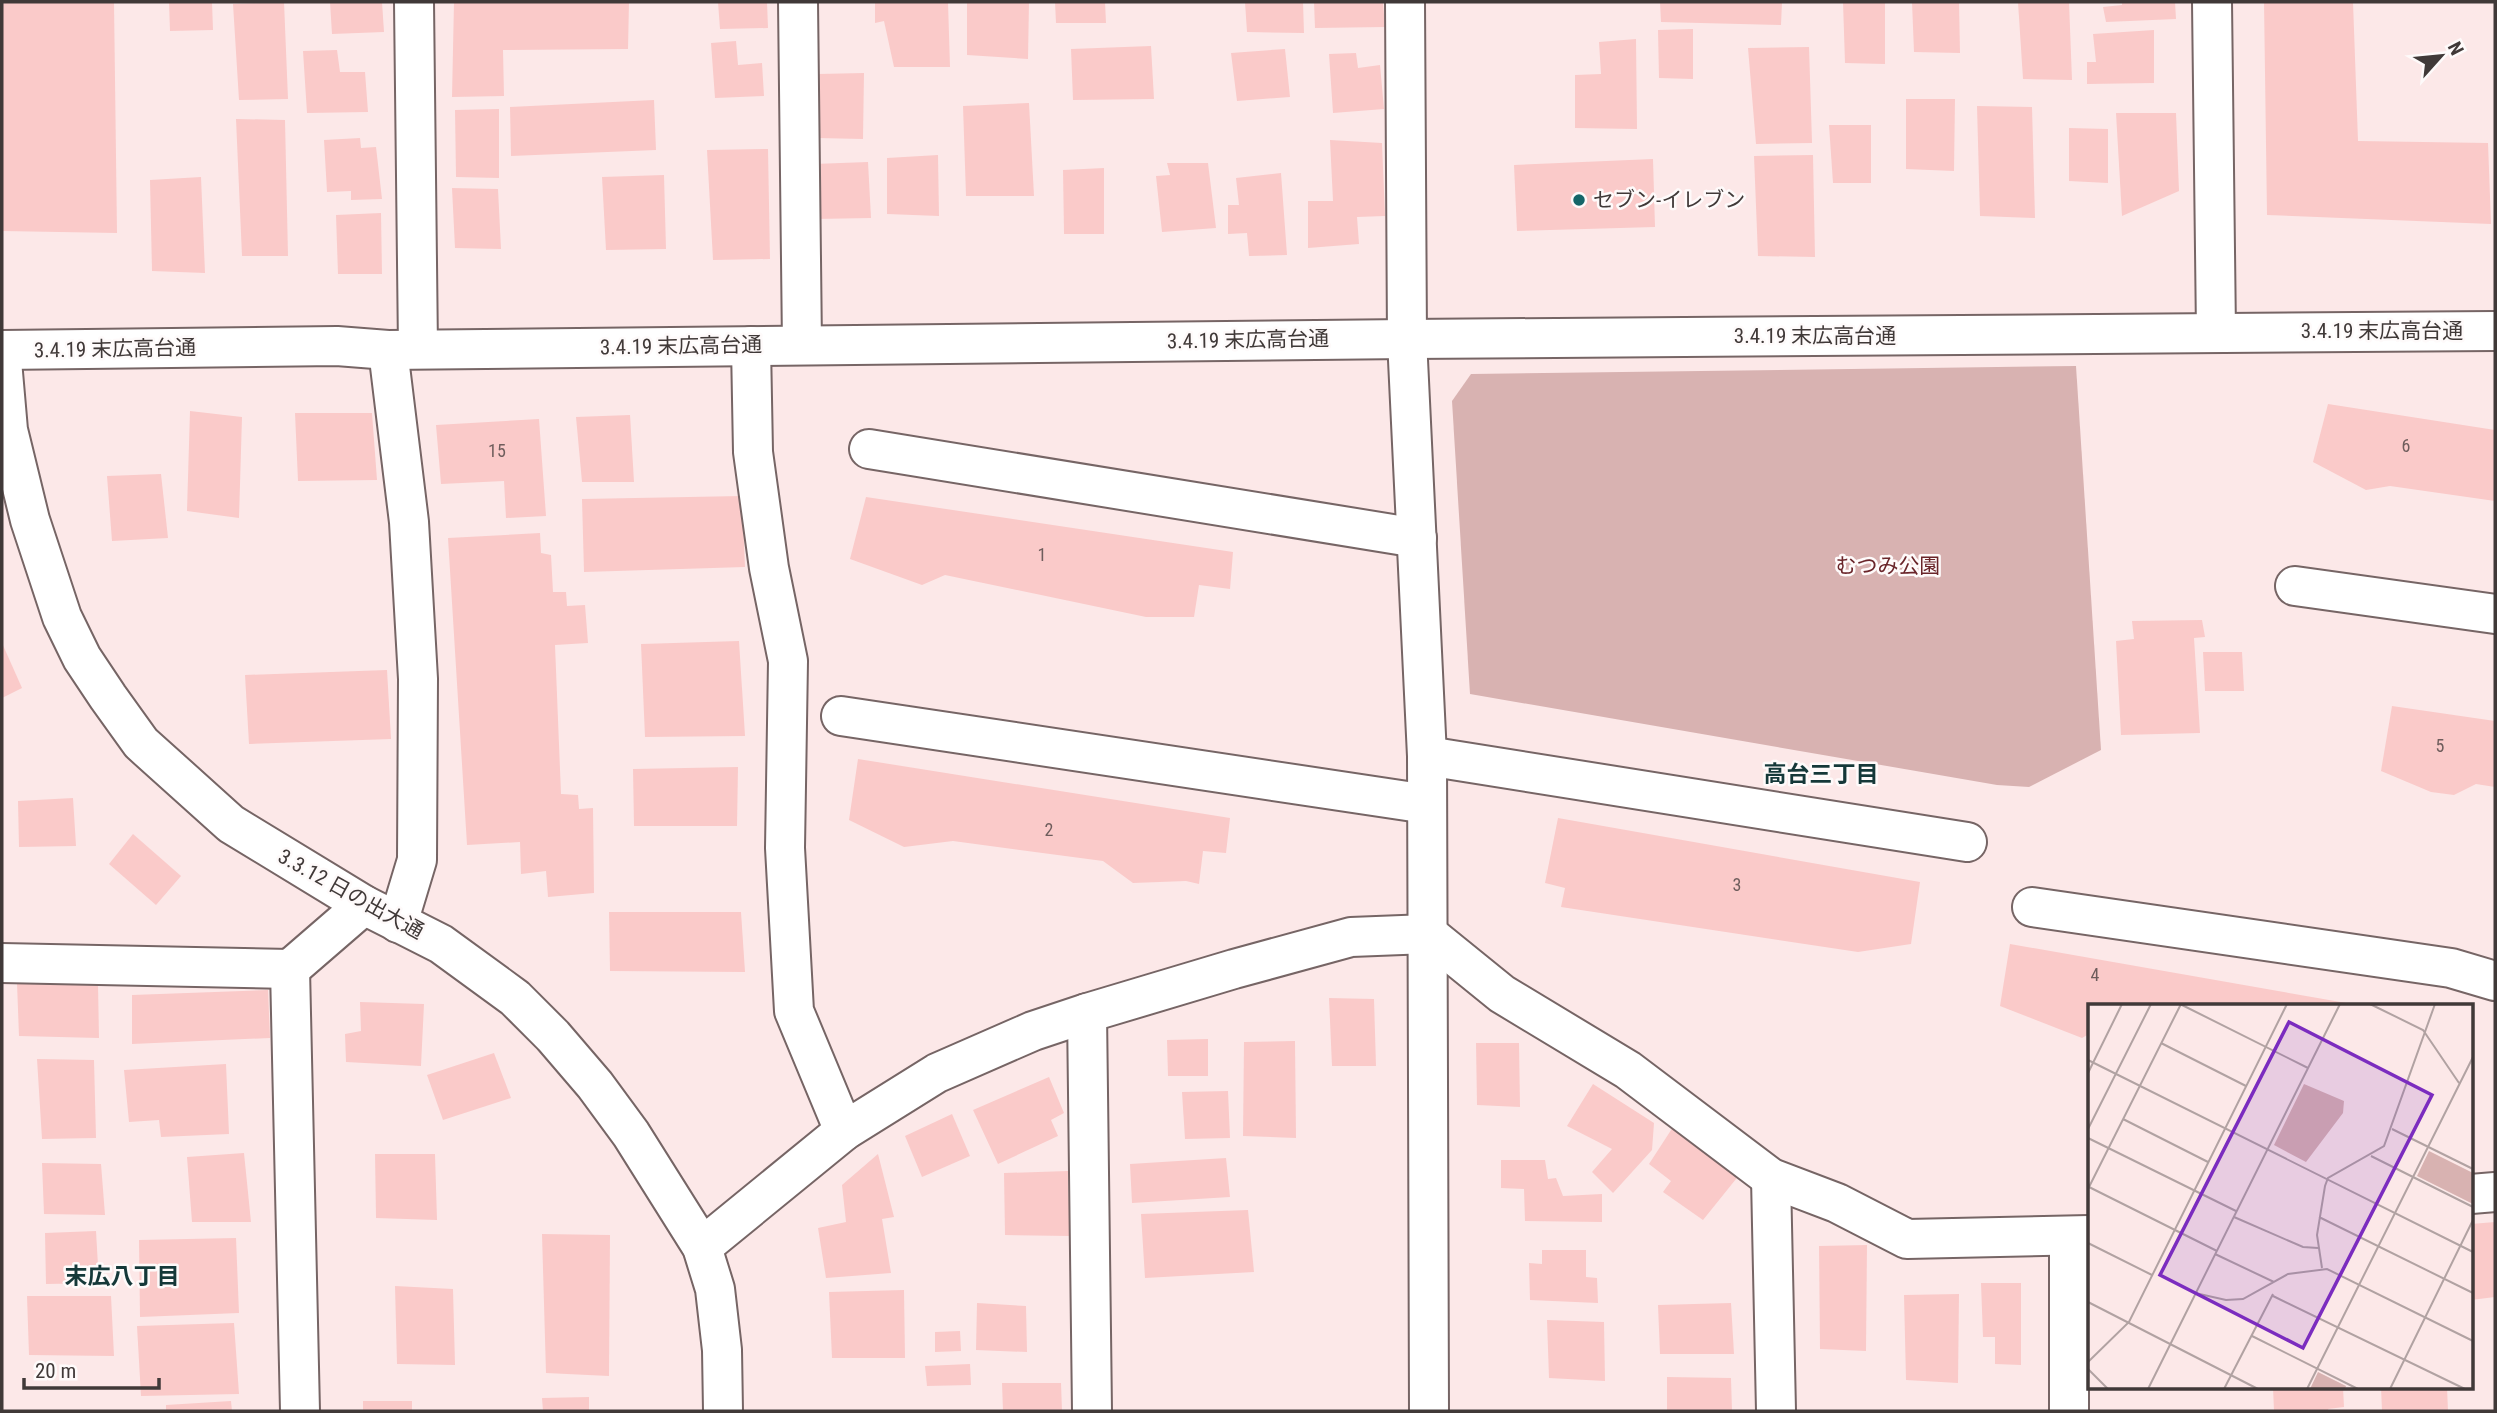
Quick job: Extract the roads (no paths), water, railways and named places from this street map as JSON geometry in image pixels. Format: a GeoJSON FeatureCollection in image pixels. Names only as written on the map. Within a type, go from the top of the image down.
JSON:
{"type":"FeatureCollection","features":[{"type":"Feature","properties":{"kind":"street"},"geometry":{"type":"LineString","coordinates":[[398,923],[417,860],[418,679],[403,350],[414,2]]}},
{"type":"Feature","properties":{"kind":"street"},"geometry":{"type":"LineString","coordinates":[[799,2],[802,345]]}},
{"type":"Feature","properties":{"kind":"street"},"geometry":{"type":"LineString","coordinates":[[1405,2],[1407,338],[1427,756],[1429,1411]]}},
{"type":"Feature","properties":{"kind":"street"},"geometry":{"type":"LineString","coordinates":[[2212,2],[2216,333]]}},
{"type":"Feature","properties":{"kind":"street","name":"3.4.19 末広高台通"},"geometry":{"type":"LineString","coordinates":[[2,350],[337,346],[403,350],[1407,338],[2495,331]]}},
{"type":"Feature","properties":{"kind":"street"},"geometry":{"type":"LineString","coordinates":[[751,346],[753,452],[769,568],[788,661],[785,848],[793,1011],[844,1131]]}},
{"type":"Feature","properties":{"kind":"street","name":"3.3.12 日の出大通"},"geometry":{"type":"LineString","coordinates":[[2,361],[8,430],[30,520],[62,617],[82,658],[108,697],[141,743],[231,824],[364,905],[441,944],[515,998],[595,1084],[631,1134],[702,1247],[715,1289],[722,1350],[723,1411]]}},
{"type":"Feature","properties":{"kind":"street"},"geometry":{"type":"LineString","coordinates":[[869,449],[1417,538]]}},
{"type":"Feature","properties":{"kind":"street"},"geometry":{"type":"LineString","coordinates":[[2295,586],[2495,614]]}},
{"type":"Feature","properties":{"kind":"street"},"geometry":{"type":"LineString","coordinates":[[841,716],[1427,804]]}},
{"type":"Feature","properties":{"kind":"street"},"geometry":{"type":"LineString","coordinates":[[1427,756],[1967,842]]}},
{"type":"Feature","properties":{"kind":"street"},"geometry":{"type":"LineString","coordinates":[[2,963],[290,969],[364,905]]}},
{"type":"Feature","properties":{"kind":"street"},"geometry":{"type":"LineString","coordinates":[[2032,907],[2451,968],[2495,981]]}},
{"type":"Feature","properties":{"kind":"street"},"geometry":{"type":"LineString","coordinates":[[702,1247],[844,1131],[937,1073],[1033,1031],[1234,969],[1352,937],[1428,934],[1502,994],[1628,1070],[1771,1178],[1837,1203],[1907,1240],[2079,1236],[2069,1411]]}},
{"type":"Feature","properties":{"kind":"street"},"geometry":{"type":"LineString","coordinates":[[290,969],[300,1411]]}},
{"type":"Feature","properties":{"kind":"street"},"geometry":{"type":"LineString","coordinates":[[1087,1013],[1092,1411]]}},
{"type":"Feature","properties":{"kind":"street"},"geometry":{"type":"LineString","coordinates":[[1771,1178],[1776,1411]]}},
{"type":"Feature","properties":{"kind":"street"},"geometry":{"type":"LineString","coordinates":[[2472,1194],[2495,1192]]}},
{"type":"Feature","properties":{"kind":"place","name":"セブン-イレブン"},"geometry":{"type":"Point","coordinates":[1579,200]}},
{"type":"Feature","properties":{"kind":"district","name":"高台三丁目"},"geometry":{"type":"Point","coordinates":[1821,774]}},
{"type":"Feature","properties":{"kind":"district","name":"末広八丁目"},"geometry":{"type":"Point","coordinates":[122,1276]}},
{"type":"Feature","properties":{"kind":"park label","name":"むつみ公園"},"geometry":{"type":"Point","coordinates":[1888,566]}}]}
